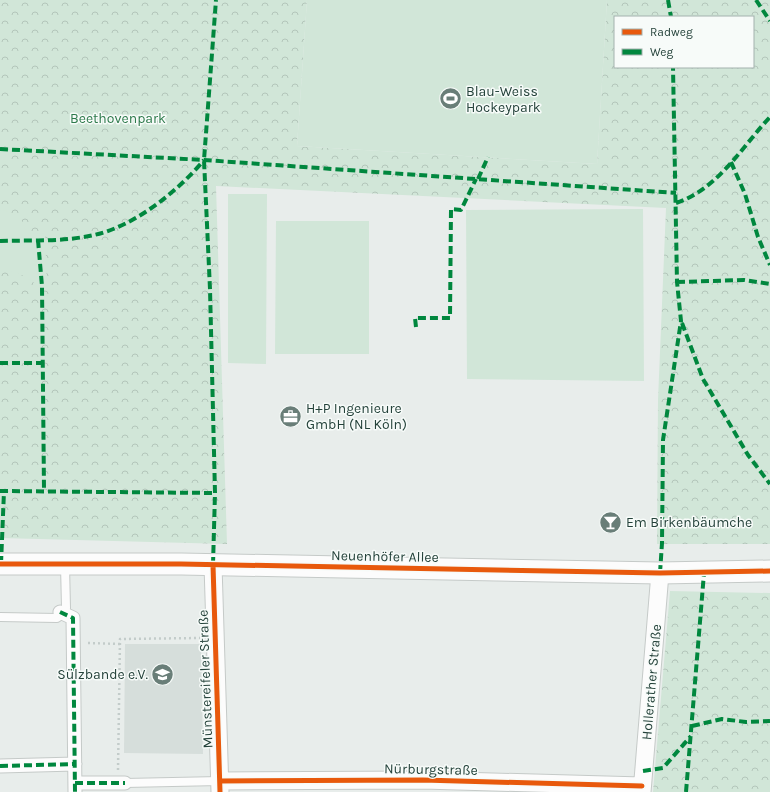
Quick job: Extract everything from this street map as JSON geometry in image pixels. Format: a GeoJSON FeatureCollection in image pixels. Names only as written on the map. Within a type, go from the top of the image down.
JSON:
{"type":"FeatureCollection","features":[{"type":"Feature","properties":{"kind":"street","name":"Neuenhöfer Allee"},"geometry":{"type":"LineString","coordinates":[[0,564],[213,565],[660,573],[770,571]]}},
{"type":"Feature","properties":{"kind":"street","name":"Münstereifeler Straße"},"geometry":{"type":"LineString","coordinates":[[213,565],[220,786]]}},
{"type":"Feature","properties":{"kind":"street","name":"Hollerather Straße"},"geometry":{"type":"LineString","coordinates":[[642,789],[660,573]]}},
{"type":"Feature","properties":{"kind":"street"},"geometry":{"type":"LineString","coordinates":[[62,613],[73,618],[75,788],[125,783]]}},
{"type":"Feature","properties":{"kind":"street"},"geometry":{"type":"LineString","coordinates":[[0,766],[75,764]]}},
{"type":"Feature","properties":{"kind":"street","name":"Nürburgstraße"},"geometry":{"type":"LineString","coordinates":[[220,786],[423,786],[642,789]]}},
{"type":"Feature","properties":{"kind":"lane"},"geometry":{"type":"LineString","coordinates":[[0,617],[57,618],[66,608],[65,564]]}},
{"type":"Feature","properties":{"kind":"lane"},"geometry":{"type":"LineString","coordinates":[[125,783],[220,786]]}},
{"type":"Feature","properties":{"kind":"path"},"geometry":{"type":"LineString","coordinates":[[119,753],[120,639],[201,638]]}},
{"type":"Feature","properties":{"kind":"path"},"geometry":{"type":"LineString","coordinates":[[92,643],[120,644]]}},
{"type":"Feature","properties":{"kind":"shaded area","name":"Sülzbande e.V."},"geometry":{"type":"Polygon","coordinates":[[[125,644],[201,644],[203,754],[124,753],[125,644]]]}},
{"type":"Feature","properties":{"kind":"green space","name":"Beethovenpark"},"geometry":{"type":"Polygon","coordinates":[[[0,0],[307,0],[297,146],[597,164],[607,0],[770,0],[770,544],[657,544],[658,400],[666,208],[216,186],[227,544],[0,538],[0,0]]]}},
{"type":"Feature","properties":{"kind":"green space","name":"Blau-Weiss Hockeypark"},"geometry":{"type":"Polygon","coordinates":[[[307,0],[607,0],[597,164],[297,146],[307,0]]]}},
{"type":"Feature","properties":{"kind":"green space"},"geometry":{"type":"Polygon","coordinates":[[[228,194],[267,194],[266,364],[228,363],[228,194]]]}},
{"type":"Feature","properties":{"kind":"green space"},"geometry":{"type":"Polygon","coordinates":[[[643,209],[644,381],[467,379],[466,210],[643,209]]]}},
{"type":"Feature","properties":{"kind":"green space"},"geometry":{"type":"Polygon","coordinates":[[[4,210],[21,219],[25,229],[32,234],[45,233],[47,285],[38,286],[20,274],[0,270],[0,211],[4,210]]]}},
{"type":"Feature","properties":{"kind":"green space"},"geometry":{"type":"Polygon","coordinates":[[[276,221],[369,221],[369,354],[275,354],[276,221]]]}},
{"type":"Feature","properties":{"kind":"green space"},"geometry":{"type":"Polygon","coordinates":[[[670,591],[770,593],[770,792],[653,792],[670,591]]]}},
{"type":"Feature","properties":{"kind":"marked path"},"geometry":{"type":"LineString","coordinates":[[213,565],[215,493],[210,289],[204,160],[216,0]]}},
{"type":"Feature","properties":{"kind":"marked path"},"geometry":{"type":"LineString","coordinates":[[668,0],[671,16]]}},
{"type":"Feature","properties":{"kind":"marked path"},"geometry":{"type":"LineString","coordinates":[[756,0],[770,21]]}},
{"type":"Feature","properties":{"kind":"marked path"},"geometry":{"type":"LineString","coordinates":[[660,573],[662,543],[663,440],[681,321],[677,282],[673,68]]}},
{"type":"Feature","properties":{"kind":"marked path"},"geometry":{"type":"LineString","coordinates":[[676,203],[691,197],[717,178],[770,117]]}},
{"type":"Feature","properties":{"kind":"marked path"},"geometry":{"type":"LineString","coordinates":[[0,149],[204,160],[676,193]]}},
{"type":"Feature","properties":{"kind":"marked path"},"geometry":{"type":"LineString","coordinates":[[478,179],[488,157]]}},
{"type":"Feature","properties":{"kind":"marked path"},"geometry":{"type":"LineString","coordinates":[[0,241],[71,239],[94,235],[125,224],[155,206],[169,195],[182,184],[204,160]]}},
{"type":"Feature","properties":{"kind":"marked path"},"geometry":{"type":"LineString","coordinates":[[731,162],[745,194],[758,237],[770,265]]}},
{"type":"Feature","properties":{"kind":"marked path"},"geometry":{"type":"LineString","coordinates":[[416,327],[415,318],[450,318],[451,209],[461,210],[476,179]]}},
{"type":"Feature","properties":{"kind":"marked path"},"geometry":{"type":"LineString","coordinates":[[38,240],[42,286],[44,490]]}},
{"type":"Feature","properties":{"kind":"marked path"},"geometry":{"type":"LineString","coordinates":[[677,282],[744,280],[770,284]]}},
{"type":"Feature","properties":{"kind":"marked path"},"geometry":{"type":"LineString","coordinates":[[682,323],[703,379],[748,455],[770,484]]}},
{"type":"Feature","properties":{"kind":"marked path"},"geometry":{"type":"LineString","coordinates":[[0,363],[43,363]]}},
{"type":"Feature","properties":{"kind":"marked path"},"geometry":{"type":"LineString","coordinates":[[0,491],[215,493]]}},
{"type":"Feature","properties":{"kind":"marked path"},"geometry":{"type":"LineString","coordinates":[[1,564],[4,491]]}},
{"type":"Feature","properties":{"kind":"marked path"},"geometry":{"type":"LineString","coordinates":[[686,792],[704,573]]}},
{"type":"Feature","properties":{"kind":"marked path"},"geometry":{"type":"LineString","coordinates":[[60,612],[73,618],[75,792]]}},
{"type":"Feature","properties":{"kind":"marked path"},"geometry":{"type":"LineString","coordinates":[[692,726],[722,719],[746,722],[770,721]]}},
{"type":"Feature","properties":{"kind":"marked path"},"geometry":{"type":"LineString","coordinates":[[643,771],[663,768],[691,736]]}},
{"type":"Feature","properties":{"kind":"marked path"},"geometry":{"type":"LineString","coordinates":[[0,766],[75,764]]}},
{"type":"Feature","properties":{"kind":"marked path"},"geometry":{"type":"LineString","coordinates":[[75,783],[125,783]]}},
{"type":"Feature","properties":{"kind":"cycle path"},"geometry":{"type":"LineString","coordinates":[[0,564],[181,564],[660,573],[770,571]]}},
{"type":"Feature","properties":{"kind":"cycle path"},"geometry":{"type":"LineString","coordinates":[[213,565],[220,792]]}},
{"type":"Feature","properties":{"kind":"cycle path"},"geometry":{"type":"LineString","coordinates":[[220,781],[423,780],[642,786]]}},
{"type":"Feature","properties":{"kind":"place","name":"Blau-Weiss Hockeypark"},"geometry":{"type":"Point","coordinates":[451,99]}},
{"type":"Feature","properties":{"kind":"place","name":"H+P Ingenieure GmbH (NL Köln)"},"geometry":{"type":"Point","coordinates":[291,416]}},
{"type":"Feature","properties":{"kind":"place","name":"Em Birkenbäumche"},"geometry":{"type":"Point","coordinates":[610,522]}},
{"type":"Feature","properties":{"kind":"place","name":"Sülzbande e.V."},"geometry":{"type":"Point","coordinates":[163,674]}}]}
